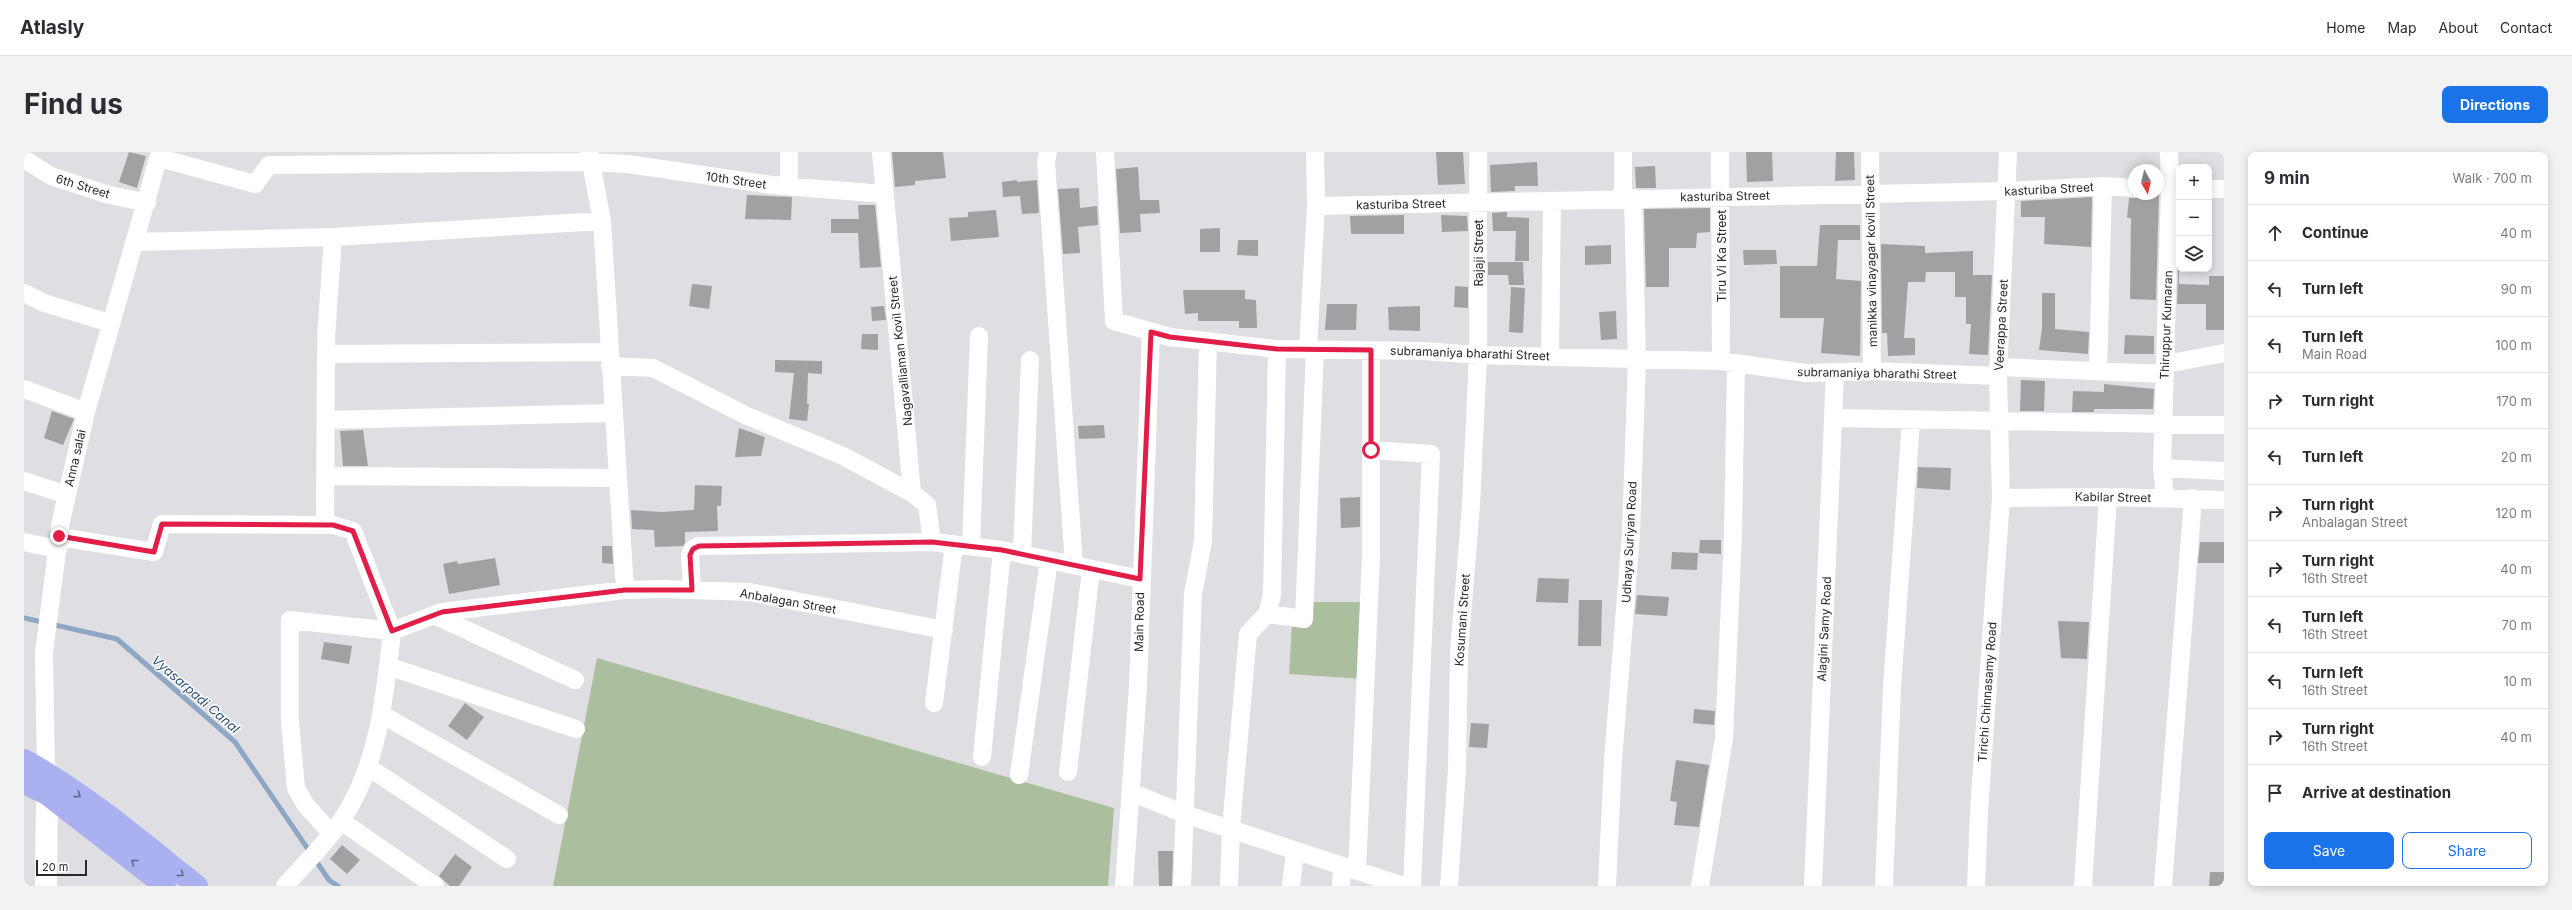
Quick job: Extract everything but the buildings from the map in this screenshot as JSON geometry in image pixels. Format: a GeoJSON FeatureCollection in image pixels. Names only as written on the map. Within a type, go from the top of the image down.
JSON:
{"type":"FeatureCollection","features":[{"type":"Feature","properties":{"kind":"main road"},"geometry":{"type":"LineString","coordinates":[[24,760],[46,772],[197,886]]}},
{"type":"Feature","properties":{"kind":"main road"},"geometry":{"type":"LineString","coordinates":[[24,783],[46,794],[164,886]]}},
{"type":"Feature","properties":{"kind":"street"},"geometry":{"type":"LineString","coordinates":[[789,152],[789,186]]}},
{"type":"Feature","properties":{"kind":"street","name":"Nagavalliaman Kovil Street"},"geometry":{"type":"LineString","coordinates":[[881,152],[912,493]]}},
{"type":"Feature","properties":{"kind":"street"},"geometry":{"type":"LineString","coordinates":[[1048,152],[1048,178],[1083,567],[1068,772]]}},
{"type":"Feature","properties":{"kind":"street","name":"subramaniya bharathi Street"},"geometry":{"type":"LineString","coordinates":[[1105,152],[1114,321],[1170,337],[1277,349],[1371,350],[1478,355],[1728,362],[1806,373],[1872,371],[1998,372],[2165,369],[2224,353]]}},
{"type":"Feature","properties":{"kind":"street"},"geometry":{"type":"LineString","coordinates":[[1267,614],[1304,619],[1316,206],[1315,152]]}},
{"type":"Feature","properties":{"kind":"street","name":"Rajaji Street"},"geometry":{"type":"LineString","coordinates":[[1478,152],[1478,355]]}},
{"type":"Feature","properties":{"kind":"street","name":"Udhaya Suriyan Road"},"geometry":{"type":"LineString","coordinates":[[1607,886],[1613,760],[1631,533],[1637,359],[1628,198],[1622,152]]}},
{"type":"Feature","properties":{"kind":"street","name":"Tiru Vi Ka Street"},"geometry":{"type":"LineString","coordinates":[[1700,886],[1724,738],[1733,534],[1720,152]]}},
{"type":"Feature","properties":{"kind":"street","name":"manikka vinayagar kovil Street"},"geometry":{"type":"LineString","coordinates":[[1870,152],[1872,371]]}},
{"type":"Feature","properties":{"kind":"street","name":"Veerappa Street"},"geometry":{"type":"LineString","coordinates":[[2001,498],[1997,421],[1998,372],[2008,191],[2008,152]]}},
{"type":"Feature","properties":{"kind":"street","name":"Thiruppur Kumaran"},"geometry":{"type":"LineString","coordinates":[[2164,498],[2162,468],[2169,152]]}},
{"type":"Feature","properties":{"kind":"street","name":"10th Street"},"geometry":{"type":"LineString","coordinates":[[160,155],[255,184],[269,165],[589,157],[628,164],[789,186],[884,194]]}},
{"type":"Feature","properties":{"kind":"street","name":"Anna salai"},"geometry":{"type":"LineString","coordinates":[[46,772],[44,652],[58,543],[66,495],[110,323],[147,203],[160,155]]}},
{"type":"Feature","properties":{"kind":"street"},"geometry":{"type":"LineString","coordinates":[[589,157],[602,221],[625,590]]}},
{"type":"Feature","properties":{"kind":"street","name":"6th Street"},"geometry":{"type":"LineString","coordinates":[[24,159],[51,176],[106,194],[147,203]]}},
{"type":"Feature","properties":{"kind":"street"},"geometry":{"type":"LineString","coordinates":[[2098,371],[2103,186]]}},
{"type":"Feature","properties":{"kind":"street","name":"kasturiba Street"},"geometry":{"type":"LineString","coordinates":[[1316,206],[1628,198],[2008,191],[2103,186],[2128,188]]}},
{"type":"Feature","properties":{"kind":"street"},"geometry":{"type":"LineString","coordinates":[[2212,189],[2224,189]]}},
{"type":"Feature","properties":{"kind":"street"},"geometry":{"type":"LineString","coordinates":[[1550,356],[1552,201]]}},
{"type":"Feature","properties":{"kind":"street"},"geometry":{"type":"LineString","coordinates":[[135,242],[333,237],[602,221]]}},
{"type":"Feature","properties":{"kind":"street"},"geometry":{"type":"LineString","coordinates":[[325,525],[327,476],[326,354],[333,237]]}},
{"type":"Feature","properties":{"kind":"street"},"geometry":{"type":"LineString","coordinates":[[24,293],[44,303],[110,323]]}},
{"type":"Feature","properties":{"kind":"street","name":"Main Road"},"geometry":{"type":"LineString","coordinates":[[1124,886],[1138,686],[1140,579],[1151,332]]}},
{"type":"Feature","properties":{"kind":"street"},"geometry":{"type":"LineString","coordinates":[[934,703],[944,630],[962,545],[979,336]]}},
{"type":"Feature","properties":{"kind":"street"},"geometry":{"type":"LineString","coordinates":[[1182,886],[1186,815],[1193,594],[1203,541],[1208,341]]}},
{"type":"Feature","properties":{"kind":"street"},"geometry":{"type":"LineString","coordinates":[[1230,886],[1231,828],[1248,634],[1267,614],[1272,595],[1277,349]]}},
{"type":"Feature","properties":{"kind":"street"},"geometry":{"type":"LineString","coordinates":[[1341,886],[1349,869],[1371,556],[1371,350]]}},
{"type":"Feature","properties":{"kind":"street"},"geometry":{"type":"LineString","coordinates":[[326,354],[610,359],[653,368],[747,416],[843,456],[912,493],[927,505],[932,542]]}},
{"type":"Feature","properties":{"kind":"street","name":"Kosumani Street"},"geometry":{"type":"LineString","coordinates":[[1449,886],[1457,768],[1459,652],[1471,505],[1478,355]]}},
{"type":"Feature","properties":{"kind":"street"},"geometry":{"type":"LineString","coordinates":[[1022,554],[1030,360]]}},
{"type":"Feature","properties":{"kind":"street","name":"Alagini Samy Road"},"geometry":{"type":"LineString","coordinates":[[1813,886],[1835,372]]}},
{"type":"Feature","properties":{"kind":"street"},"geometry":{"type":"LineString","coordinates":[[24,388],[86,412]]}},
{"type":"Feature","properties":{"kind":"street"},"geometry":{"type":"LineString","coordinates":[[327,420],[614,413]]}},
{"type":"Feature","properties":{"kind":"street"},"geometry":{"type":"LineString","coordinates":[[1834,418],[2224,425]]}},
{"type":"Feature","properties":{"kind":"street"},"geometry":{"type":"LineString","coordinates":[[1884,886],[1892,687],[1911,420]]}},
{"type":"Feature","properties":{"kind":"street"},"geometry":{"type":"LineString","coordinates":[[1131,792],[1186,815],[1231,828],[1295,852],[1403,886],[1430,454],[1371,450]]}},
{"type":"Feature","properties":{"kind":"street"},"geometry":{"type":"LineString","coordinates":[[2162,468],[2224,470]]}},
{"type":"Feature","properties":{"kind":"street"},"geometry":{"type":"LineString","coordinates":[[327,476],[618,478]]}},
{"type":"Feature","properties":{"kind":"street"},"geometry":{"type":"LineString","coordinates":[[24,481],[66,495]]}},
{"type":"Feature","properties":{"kind":"street"},"geometry":{"type":"LineString","coordinates":[[2083,886],[2108,496]]}},
{"type":"Feature","properties":{"kind":"street","name":"Kabilar Street"},"geometry":{"type":"LineString","coordinates":[[2001,498],[2108,496],[2224,500]]}},
{"type":"Feature","properties":{"kind":"street","name":"Tirichi Chinnasamy Road"},"geometry":{"type":"LineString","coordinates":[[1976,886],[1979,811],[2001,498]]}},
{"type":"Feature","properties":{"kind":"street"},"geometry":{"type":"LineString","coordinates":[[2163,886],[2193,498]]}},
{"type":"Feature","properties":{"kind":"street"},"geometry":{"type":"LineString","coordinates":[[24,542],[58,543],[154,552],[162,524],[325,525],[353,531],[392,631],[381,714],[368,767],[336,827],[285,886]]}},
{"type":"Feature","properties":{"kind":"street"},"geometry":{"type":"LineString","coordinates":[[692,590],[690,555],[693,549],[699,546],[932,542],[1002,550],[1140,579]]}},
{"type":"Feature","properties":{"kind":"street"},"geometry":{"type":"LineString","coordinates":[[982,757],[1002,550]]}},
{"type":"Feature","properties":{"kind":"street"},"geometry":{"type":"LineString","coordinates":[[1019,775],[1049,560]]}},
{"type":"Feature","properties":{"kind":"street","name":"Anbalagan Street"},"geometry":{"type":"LineString","coordinates":[[392,631],[434,615],[625,590],[749,592],[944,630]]}},
{"type":"Feature","properties":{"kind":"street"},"geometry":{"type":"LineString","coordinates":[[434,615],[575,680]]}},
{"type":"Feature","properties":{"kind":"street"},"geometry":{"type":"LineString","coordinates":[[392,631],[290,620],[290,722],[296,788],[304,804],[336,827],[435,886]]}},
{"type":"Feature","properties":{"kind":"street"},"geometry":{"type":"LineString","coordinates":[[388,666],[576,729]]}},
{"type":"Feature","properties":{"kind":"street"},"geometry":{"type":"LineString","coordinates":[[381,714],[559,815]]}},
{"type":"Feature","properties":{"kind":"street"},"geometry":{"type":"LineString","coordinates":[[368,767],[507,859]]}},
{"type":"Feature","properties":{"kind":"street"},"geometry":{"type":"LineString","coordinates":[[46,794],[46,886]]}},
{"type":"Feature","properties":{"kind":"street"},"geometry":{"type":"LineString","coordinates":[[1291,886],[1295,852]]}},
{"type":"Feature","properties":{"kind":"green space"},"geometry":{"type":"Polygon","coordinates":[[[1309,602],[1364,602],[1362,679],[1289,674],[1292,624],[1309,602]]]}},
{"type":"Feature","properties":{"kind":"green space"},"geometry":{"type":"Polygon","coordinates":[[[597,658],[1114,808],[1108,886],[553,886],[597,658]]]}},
{"type":"Feature","properties":{"kind":"waterway","name":"Vyasarpadi Canal"},"geometry":{"type":"LineString","coordinates":[[24,618],[117,639],[235,742],[329,880],[338,886]]}},
{"type":"Feature","properties":{"kind":"route"},"geometry":{"type":"LineString","coordinates":[[59,536],[154,552],[162,524],[254,523],[333,525],[353,531],[378,591],[392,631],[442,612],[625,590],[692,590],[690,555],[693,549],[699,546],[932,542],[1002,550],[1140,579],[1151,332],[1170,337],[1277,349],[1371,350],[1371,450]]}}]}
